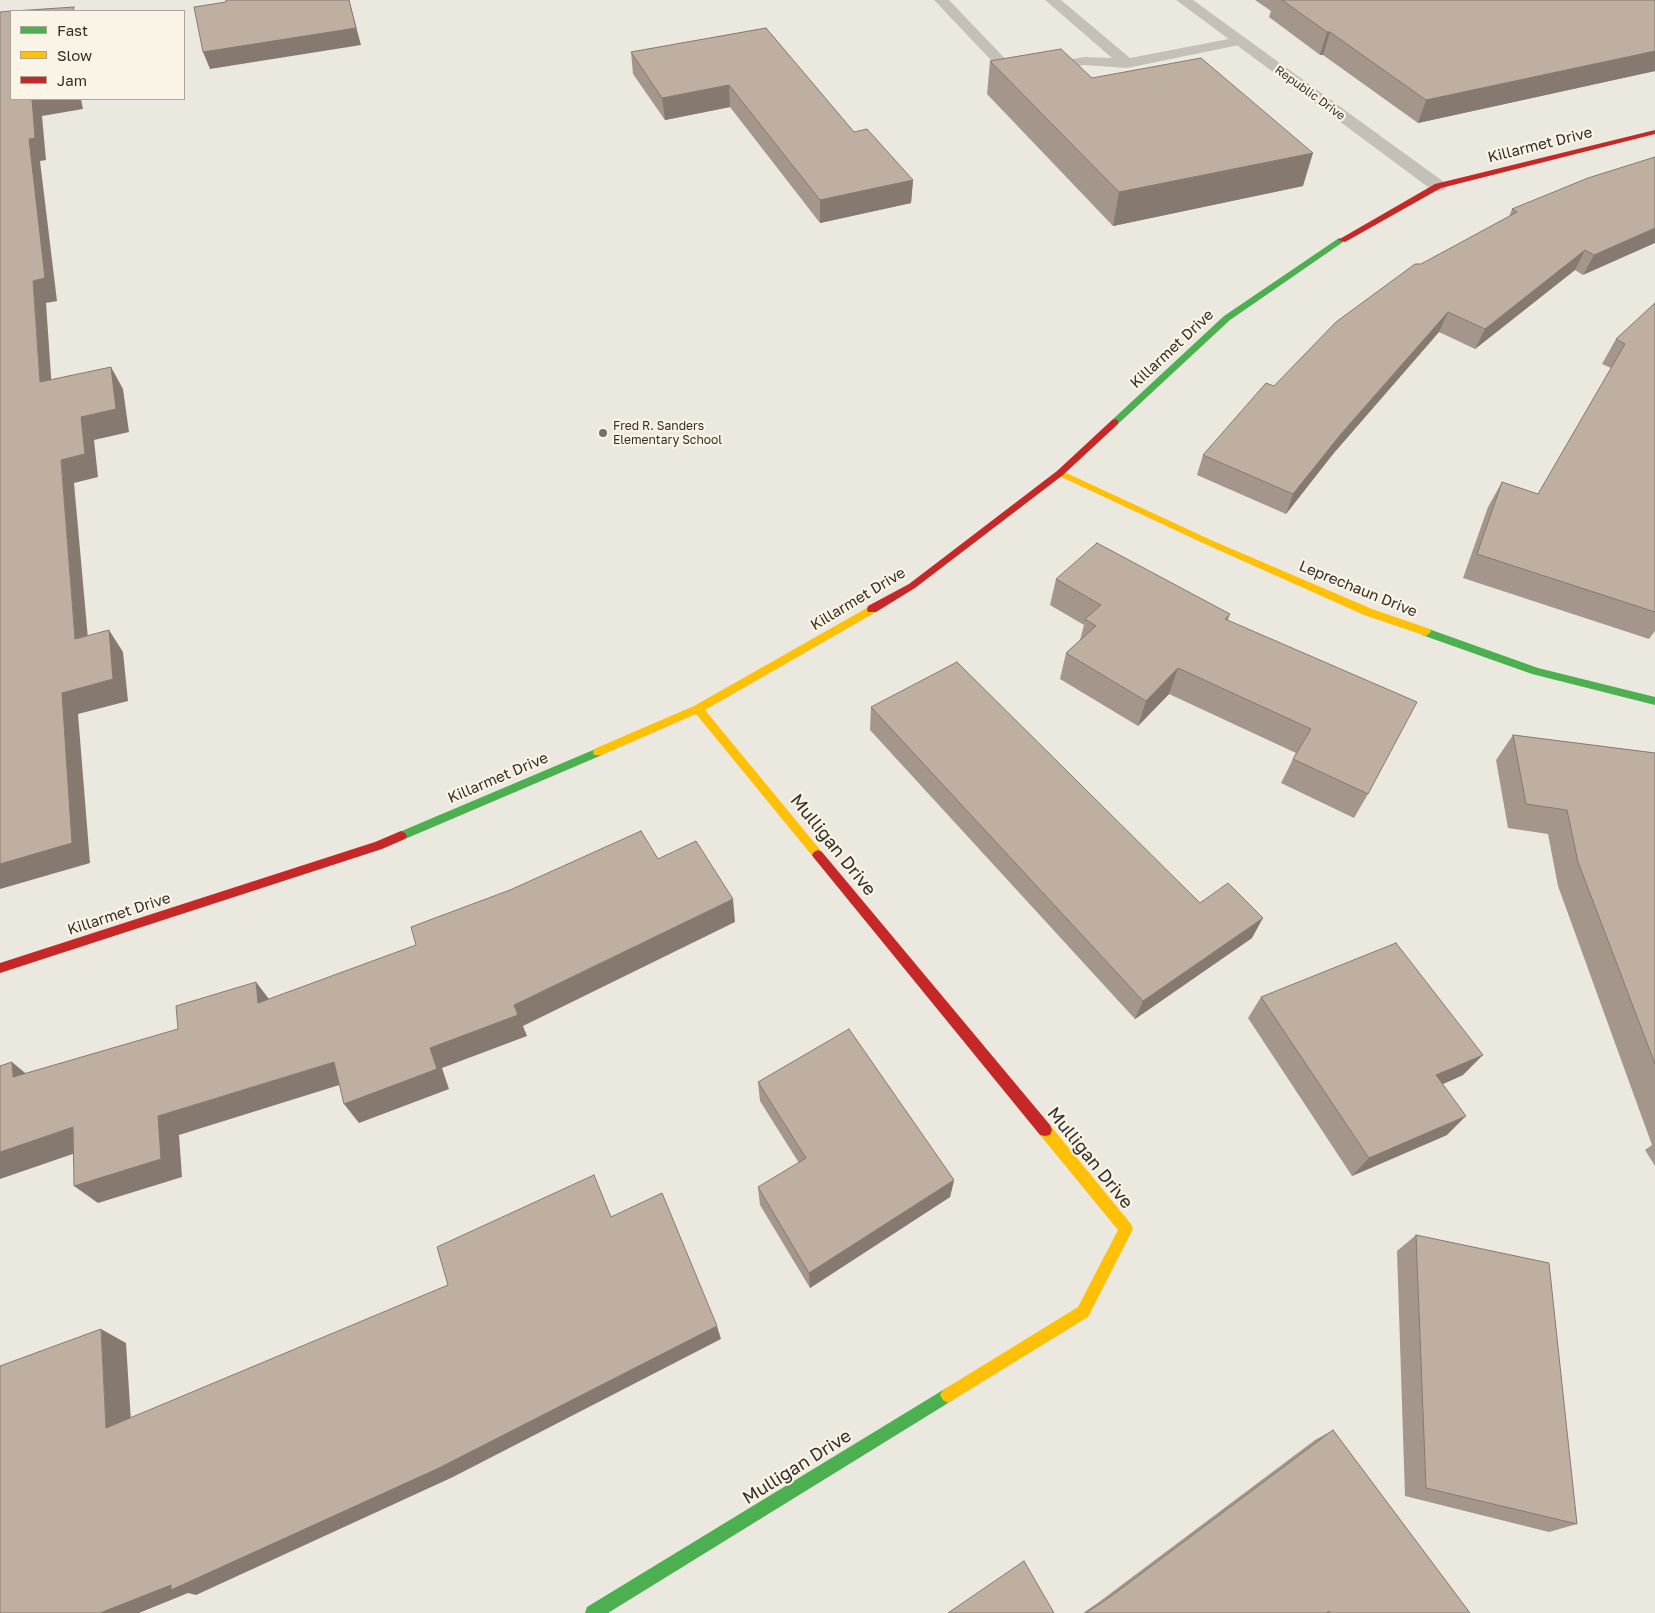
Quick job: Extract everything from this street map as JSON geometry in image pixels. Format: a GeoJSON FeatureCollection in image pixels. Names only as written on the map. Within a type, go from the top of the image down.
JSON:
{"type":"FeatureCollection","features":[{"type":"Feature","properties":{"kind":"street","name":"Republic Drive"},"geometry":{"type":"LineString","coordinates":[[1186,0],[1239,41],[1438,186]]}},
{"type":"Feature","properties":{"kind":"street","name":"Killarmet Drive"},"geometry":{"type":"LineString","coordinates":[[0,968],[378,846],[698,709],[912,586],[1060,473],[1227,318],[1338,242],[1438,186],[1655,132]]}},
{"type":"Feature","properties":{"kind":"street","name":"Leprechaun Drive"},"geometry":{"type":"LineString","coordinates":[[1060,473],[1208,542],[1368,612],[1536,671],[1655,701]]}},
{"type":"Feature","properties":{"kind":"street","name":"Mulligan Drive"},"geometry":{"type":"LineString","coordinates":[[593,1613],[1083,1312],[1126,1229],[698,709]]}},
{"type":"Feature","properties":{"kind":"lane"},"geometry":{"type":"LineString","coordinates":[[940,0],[1012,74],[1084,61],[1128,63],[1239,41]]}},
{"type":"Feature","properties":{"kind":"lane"},"geometry":{"type":"LineString","coordinates":[[1052,0],[1128,63]]}},
{"type":"Feature","properties":{"kind":"building"},"geometry":{"type":"Polygon","coordinates":[[[226,0],[349,0],[356,28],[203,52],[194,7],[226,2],[226,0]]]}},
{"type":"Feature","properties":{"kind":"building"},"geometry":{"type":"Polygon","coordinates":[[[1282,0],[1655,0],[1655,51],[1426,100],[1282,0]]]}},
{"type":"Feature","properties":{"kind":"building"},"geometry":{"type":"Polygon","coordinates":[[[74,7],[73,10],[29,10],[74,7]]]}},
{"type":"Feature","properties":{"kind":"building"},"geometry":{"type":"Polygon","coordinates":[[[10,11],[10,100],[32,100],[35,138],[29,139],[45,278],[33,281],[40,382],[111,367],[116,409],[81,417],[85,454],[61,460],[75,639],[109,630],[113,679],[62,693],[72,843],[0,864],[0,12],[10,11]]]}},
{"type":"Feature","properties":{"kind":"building"},"geometry":{"type":"Polygon","coordinates":[[[766,28],[854,132],[867,129],[913,180],[820,200],[729,85],[662,98],[631,52],[766,28]]]}},
{"type":"Feature","properties":{"kind":"building"},"geometry":{"type":"Polygon","coordinates":[[[1061,49],[1092,78],[1201,58],[1313,153],[1119,192],[990,61],[1061,49]]]}},
{"type":"Feature","properties":{"kind":"building"},"geometry":{"type":"Polygon","coordinates":[[[1655,157],[1655,228],[1594,255],[1585,250],[1485,329],[1448,312],[1341,434],[1293,494],[1203,455],[1266,383],[1274,386],[1336,322],[1415,264],[1421,264],[1517,212],[1512,209],[1588,178],[1655,157]]]}},
{"type":"Feature","properties":{"kind":"building"},"geometry":{"type":"Polygon","coordinates":[[[1655,303],[1655,612],[1477,554],[1502,482],[1538,494],[1625,344],[1616,339],[1655,303]]]}},
{"type":"Feature","properties":{"kind":"building"},"geometry":{"type":"Polygon","coordinates":[[[1097,543],[1230,614],[1225,619],[1417,702],[1368,794],[1293,759],[1311,729],[1178,668],[1146,701],[1066,653],[1096,626],[1085,619],[1101,605],[1056,579],[1097,543]]]}},
{"type":"Feature","properties":{"kind":"building"},"geometry":{"type":"Polygon","coordinates":[[[957,662],[1200,903],[1228,883],[1263,918],[1143,1001],[871,707],[957,662]]]}},
{"type":"Feature","properties":{"kind":"building"},"geometry":{"type":"Polygon","coordinates":[[[1513,735],[1655,753],[1655,1064],[1578,862],[1567,810],[1526,804],[1513,735]]]}},
{"type":"Feature","properties":{"kind":"building"},"geometry":{"type":"Polygon","coordinates":[[[641,831],[658,859],[696,841],[733,899],[514,1005],[518,1015],[430,1048],[437,1069],[344,1104],[334,1062],[158,1116],[161,1159],[74,1186],[73,1127],[0,1152],[0,1066],[12,1062],[13,1077],[178,1029],[176,1006],[256,982],[258,1003],[416,945],[411,927],[510,890],[641,831]]]}},
{"type":"Feature","properties":{"kind":"building"},"geometry":{"type":"Polygon","coordinates":[[[1396,943],[1483,1055],[1436,1075],[1466,1116],[1369,1158],[1261,997],[1396,943]]]}},
{"type":"Feature","properties":{"kind":"building"},"geometry":{"type":"Polygon","coordinates":[[[849,1029],[954,1180],[809,1273],[758,1187],[806,1158],[758,1082],[849,1029]]]}},
{"type":"Feature","properties":{"kind":"building"},"geometry":{"type":"Polygon","coordinates":[[[594,1175],[611,1217],[662,1193],[717,1326],[439,1468],[171,1590],[171,1585],[100,1613],[0,1613],[0,1366],[101,1329],[106,1428],[448,1285],[437,1247],[594,1175]]]}},
{"type":"Feature","properties":{"kind":"building"},"geometry":{"type":"Polygon","coordinates":[[[1416,1235],[1549,1263],[1577,1524],[1426,1488],[1416,1235]]]}},
{"type":"Feature","properties":{"kind":"building"},"geometry":{"type":"Polygon","coordinates":[[[1333,1430],[1470,1613],[1330,1613],[1329,1611],[1326,1613],[1086,1613],[1110,1597],[1333,1430]]]}},
{"type":"Feature","properties":{"kind":"building"},"geometry":{"type":"Polygon","coordinates":[[[1024,1561],[1054,1613],[948,1613],[1024,1561]]]}},
{"type":"Feature","properties":{"kind":"traffic: fast"},"geometry":{"type":"LineString","coordinates":[[1115,422],[1227,318],[1342,240]]}},
{"type":"Feature","properties":{"kind":"traffic: fast"},"geometry":{"type":"LineString","coordinates":[[1426,632],[1536,671],[1655,701]]}},
{"type":"Feature","properties":{"kind":"traffic: fast"},"geometry":{"type":"LineString","coordinates":[[401,836],[598,752]]}},
{"type":"Feature","properties":{"kind":"traffic: fast"},"geometry":{"type":"LineString","coordinates":[[593,1613],[948,1395]]}},
{"type":"Feature","properties":{"kind":"traffic: slow"},"geometry":{"type":"LineString","coordinates":[[1060,473],[1208,542],[1368,612],[1426,632]]}},
{"type":"Feature","properties":{"kind":"traffic: slow"},"geometry":{"type":"LineString","coordinates":[[598,752],[698,709],[872,609]]}},
{"type":"Feature","properties":{"kind":"traffic: slow"},"geometry":{"type":"LineString","coordinates":[[698,709],[818,855]]}},
{"type":"Feature","properties":{"kind":"traffic: slow"},"geometry":{"type":"LineString","coordinates":[[948,1395],[1083,1312],[1126,1229],[1045,1130]]}},
{"type":"Feature","properties":{"kind":"traffic: jam"},"geometry":{"type":"LineString","coordinates":[[1342,240],[1438,186],[1655,132]]}},
{"type":"Feature","properties":{"kind":"traffic: jam"},"geometry":{"type":"LineString","coordinates":[[872,609],[912,586],[1060,473],[1115,422]]}},
{"type":"Feature","properties":{"kind":"traffic: jam"},"geometry":{"type":"LineString","coordinates":[[0,968],[378,846],[401,836]]}},
{"type":"Feature","properties":{"kind":"traffic: jam"},"geometry":{"type":"LineString","coordinates":[[818,855],[1045,1130]]}},
{"type":"Feature","properties":{"kind":"place","name":"Fred R. Sanders Elementary School"},"geometry":{"type":"Point","coordinates":[603,433]}}]}
